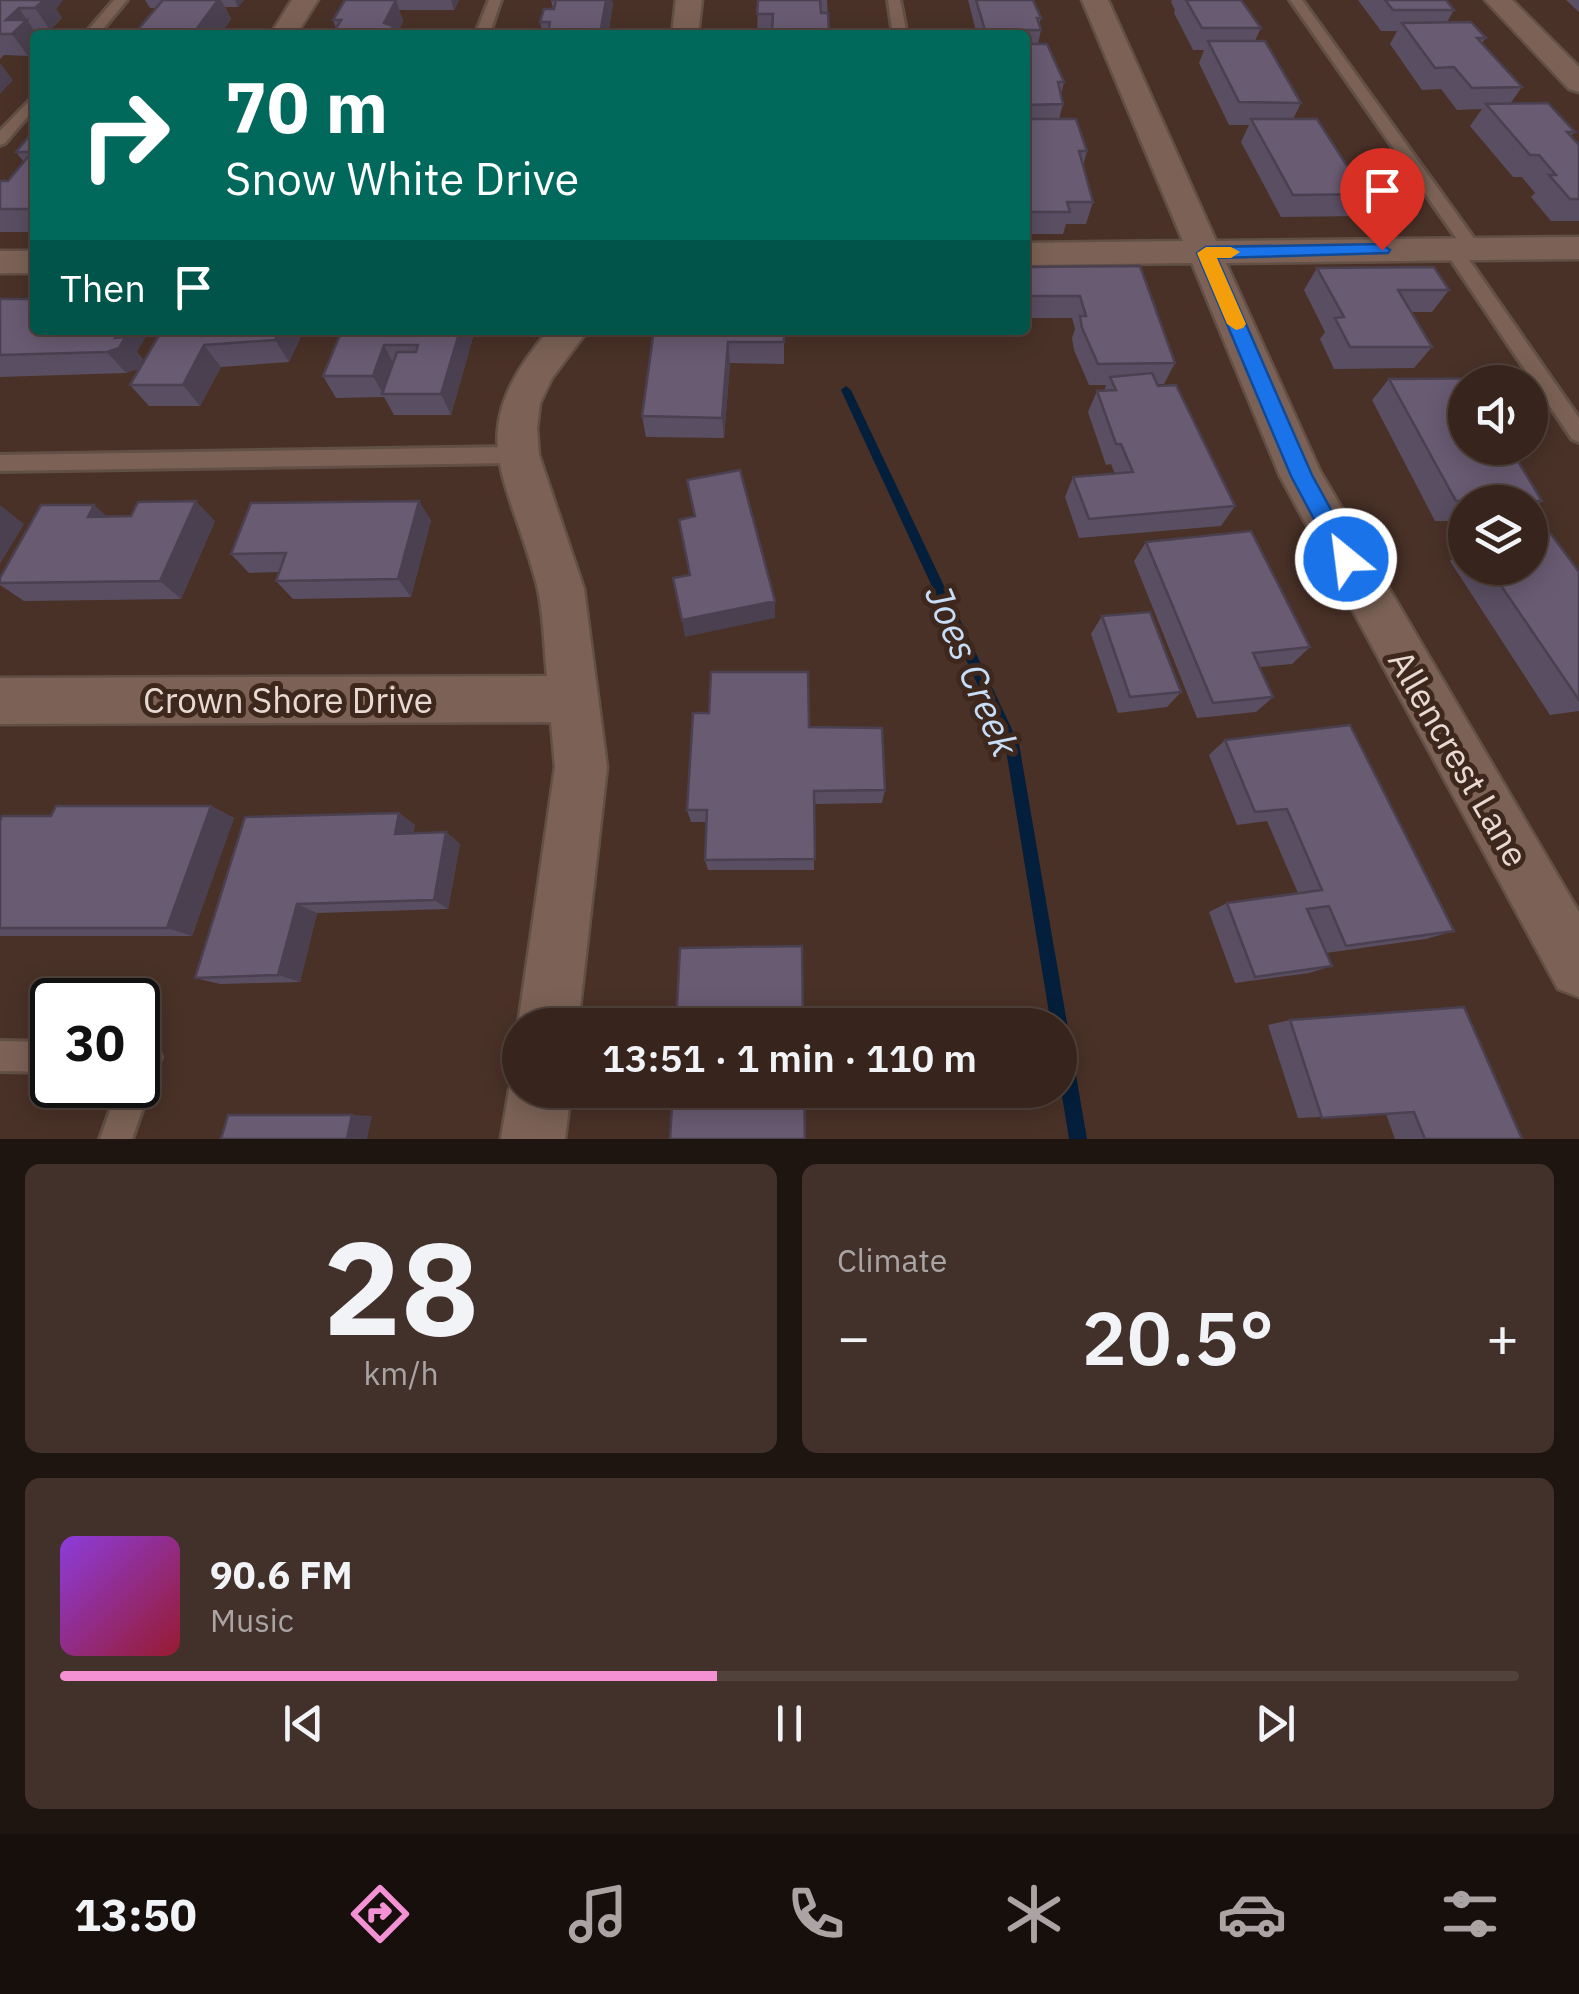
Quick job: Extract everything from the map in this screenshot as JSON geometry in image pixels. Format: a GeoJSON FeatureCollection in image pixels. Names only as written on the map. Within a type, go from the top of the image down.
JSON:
{"type":"FeatureCollection","features":[{"type":"Feature","properties":{"kind":"street"},"geometry":{"type":"LineString","coordinates":[[286,30],[305,0]]}},
{"type":"Feature","properties":{"kind":"street"},"geometry":{"type":"LineString","coordinates":[[686,30],[689,0]]}},
{"type":"Feature","properties":{"kind":"street","name":"Allencrest Lane"},"geometry":{"type":"LineString","coordinates":[[1095,0],[1318,508],[1579,968]]}},
{"type":"Feature","properties":{"kind":"street"},"geometry":{"type":"LineString","coordinates":[[1498,0],[1579,83]]}},
{"type":"Feature","properties":{"kind":"street"},"geometry":{"type":"LineString","coordinates":[[1030,254],[1579,248]]}},
{"type":"Feature","properties":{"kind":"street"},"geometry":{"type":"LineString","coordinates":[[0,262],[30,262]]}},
{"type":"Feature","properties":{"kind":"street"},"geometry":{"type":"LineString","coordinates":[[550,1008],[581,767],[561,589],[518,455],[520,403],[536,372],[566,335]]}},
{"type":"Feature","properties":{"kind":"street","name":"Crown Shore Drive"},"geometry":{"type":"LineString","coordinates":[[0,700],[576,700]]}},
{"type":"Feature","properties":{"kind":"street"},"geometry":{"type":"LineString","coordinates":[[534,1139],[538,1108]]}},
{"type":"Feature","properties":{"kind":"lane"},"geometry":{"type":"LineString","coordinates":[[94,30],[121,0]]}},
{"type":"Feature","properties":{"kind":"lane"},"geometry":{"type":"LineString","coordinates":[[484,30],[495,0]]}},
{"type":"Feature","properties":{"kind":"lane"},"geometry":{"type":"LineString","coordinates":[[894,0],[899,30]]}},
{"type":"Feature","properties":{"kind":"lane"},"geometry":{"type":"LineString","coordinates":[[1296,0],[1462,248],[1579,434]]}},
{"type":"Feature","properties":{"kind":"lane"},"geometry":{"type":"LineString","coordinates":[[0,140],[30,105]]}},
{"type":"Feature","properties":{"kind":"lane"},"geometry":{"type":"LineString","coordinates":[[0,463],[518,455]]}},
{"type":"Feature","properties":{"kind":"lane"},"geometry":{"type":"LineString","coordinates":[[0,1056],[30,1057]]}},
{"type":"Feature","properties":{"kind":"lane"},"geometry":{"type":"LineString","coordinates":[[116,1139],[127,1108]]}},
{"type":"Feature","properties":{"kind":"building"},"geometry":{"type":"Polygon","coordinates":[[[0,0],[44,0],[35,8],[19,8],[6,20],[27,20],[12,34],[0,34],[0,0]]]}},
{"type":"Feature","properties":{"kind":"building"},"geometry":{"type":"Polygon","coordinates":[[[163,0],[218,0],[196,30],[137,30],[163,0]]]}},
{"type":"Feature","properties":{"kind":"building"},"geometry":{"type":"Polygon","coordinates":[[[345,0],[396,0],[384,23],[393,26],[391,30],[335,30],[341,20],[333,20],[345,0]]]}},
{"type":"Feature","properties":{"kind":"building"},"geometry":{"type":"Polygon","coordinates":[[[556,0],[606,0],[601,30],[549,30],[550,22],[540,22],[544,9],[554,9],[556,0]]]}},
{"type":"Feature","properties":{"kind":"building"},"geometry":{"type":"Polygon","coordinates":[[[758,0],[820,0],[821,13],[828,13],[829,30],[772,30],[773,14],[757,14],[758,0]]]}},
{"type":"Feature","properties":{"kind":"building"},"geometry":{"type":"Polygon","coordinates":[[[976,0],[1033,0],[1041,18],[1037,18],[1041,30],[985,30],[976,0]]]}},
{"type":"Feature","properties":{"kind":"building"},"geometry":{"type":"Polygon","coordinates":[[[1186,0],[1241,0],[1261,28],[1202,28],[1186,0]]]}},
{"type":"Feature","properties":{"kind":"building"},"geometry":{"type":"Polygon","coordinates":[[[1385,0],[1446,0],[1454,10],[1393,10],[1385,0]]]}},
{"type":"Feature","properties":{"kind":"building"},"geometry":{"type":"Polygon","coordinates":[[[1471,22],[1486,38],[1477,38],[1522,87],[1472,88],[1454,67],[1435,68],[1402,23],[1471,22]]]}},
{"type":"Feature","properties":{"kind":"building"},"geometry":{"type":"Polygon","coordinates":[[[1208,41],[1265,41],[1301,103],[1239,102],[1208,41]]]}},
{"type":"Feature","properties":{"kind":"building"},"geometry":{"type":"Polygon","coordinates":[[[1030,44],[1047,44],[1064,82],[1058,82],[1063,104],[1030,105],[1030,44]]]}},
{"type":"Feature","properties":{"kind":"building"},"geometry":{"type":"Polygon","coordinates":[[[1548,103],[1575,132],[1567,132],[1579,145],[1579,199],[1570,199],[1549,175],[1556,175],[1539,155],[1530,155],[1486,104],[1548,103]]]}},
{"type":"Feature","properties":{"kind":"building"},"geometry":{"type":"Polygon","coordinates":[[[1030,119],[1076,119],[1087,151],[1079,151],[1093,202],[1067,202],[1070,212],[1030,212],[1030,119]]]}},
{"type":"Feature","properties":{"kind":"building"},"geometry":{"type":"Polygon","coordinates":[[[1251,119],[1317,119],[1349,169],[1399,169],[1413,189],[1373,190],[1376,194],[1293,195],[1251,119]]]}},
{"type":"Feature","properties":{"kind":"building"},"geometry":{"type":"Polygon","coordinates":[[[30,135],[30,152],[16,152],[30,135]]]}},
{"type":"Feature","properties":{"kind":"building"},"geometry":{"type":"Polygon","coordinates":[[[30,154],[30,209],[0,209],[0,181],[8,181],[30,154]]]}},
{"type":"Feature","properties":{"kind":"building"},"geometry":{"type":"Polygon","coordinates":[[[1140,266],[1175,363],[1098,364],[1082,328],[1080,316],[1086,316],[1080,296],[1030,296],[1030,267],[1140,266]]]}},
{"type":"Feature","properties":{"kind":"building"},"geometry":{"type":"Polygon","coordinates":[[[1434,267],[1449,290],[1398,290],[1432,347],[1350,347],[1335,318],[1344,317],[1317,268],[1434,267]]]}},
{"type":"Feature","properties":{"kind":"building"},"geometry":{"type":"Polygon","coordinates":[[[0,299],[30,299],[30,335],[125,337],[119,348],[107,352],[0,355],[0,299]]]}},
{"type":"Feature","properties":{"kind":"building"},"geometry":{"type":"Polygon","coordinates":[[[159,335],[278,335],[275,340],[204,345],[183,385],[130,385],[159,335]]]}},
{"type":"Feature","properties":{"kind":"building"},"geometry":{"type":"Polygon","coordinates":[[[340,335],[459,335],[441,394],[382,394],[397,352],[416,352],[418,345],[384,345],[373,376],[323,376],[340,335]]]}},
{"type":"Feature","properties":{"kind":"building"},"geometry":{"type":"Polygon","coordinates":[[[653,335],[784,335],[784,342],[728,342],[722,418],[642,416],[653,335]]]}},
{"type":"Feature","properties":{"kind":"building"},"geometry":{"type":"Polygon","coordinates":[[[1152,373],[1158,386],[1176,385],[1235,506],[1089,519],[1073,477],[1133,472],[1121,444],[1116,444],[1097,391],[1116,390],[1110,377],[1152,373]]]}},
{"type":"Feature","properties":{"kind":"building"},"geometry":{"type":"Polygon","coordinates":[[[1389,379],[1448,379],[1448,465],[1520,465],[1532,485],[1448,486],[1389,379]]]}},
{"type":"Feature","properties":{"kind":"building"},"geometry":{"type":"Polygon","coordinates":[[[740,470],[775,601],[682,620],[673,578],[690,575],[679,520],[695,516],[687,480],[740,470]]]}},
{"type":"Feature","properties":{"kind":"building"},"geometry":{"type":"Polygon","coordinates":[[[196,501],[160,581],[0,583],[41,505],[94,505],[88,517],[131,516],[138,502],[196,501]]]}},
{"type":"Feature","properties":{"kind":"building"},"geometry":{"type":"Polygon","coordinates":[[[419,501],[398,579],[276,581],[286,553],[231,554],[251,503],[419,501]]]}},
{"type":"Feature","properties":{"kind":"building"},"geometry":{"type":"Polygon","coordinates":[[[1251,531],[1310,647],[1253,653],[1273,697],[1213,703],[1146,542],[1251,531]]]}},
{"type":"Feature","properties":{"kind":"building"},"geometry":{"type":"Polygon","coordinates":[[[1548,534],[1579,572],[1579,700],[1501,585],[1548,585],[1548,534]]]}},
{"type":"Feature","properties":{"kind":"building"},"geometry":{"type":"Polygon","coordinates":[[[1150,612],[1181,692],[1130,697],[1102,616],[1150,612]]]}},
{"type":"Feature","properties":{"kind":"building"},"geometry":{"type":"Polygon","coordinates":[[[711,672],[808,672],[809,727],[882,728],[885,790],[814,791],[815,859],[705,860],[707,810],[687,810],[693,713],[709,713],[711,672]]]}},
{"type":"Feature","properties":{"kind":"building"},"geometry":{"type":"Polygon","coordinates":[[[1350,725],[1454,931],[1346,946],[1329,906],[1307,909],[1332,966],[1255,977],[1227,903],[1322,890],[1287,809],[1255,812],[1225,740],[1350,725]]]}},
{"type":"Feature","properties":{"kind":"building"},"geometry":{"type":"Polygon","coordinates":[[[56,806],[211,806],[167,928],[0,928],[2,816],[51,816],[56,806]]]}},
{"type":"Feature","properties":{"kind":"building"},"geometry":{"type":"Polygon","coordinates":[[[399,813],[395,834],[446,832],[434,900],[297,904],[278,975],[195,978],[245,817],[399,813]]]}},
{"type":"Feature","properties":{"kind":"building"},"geometry":{"type":"Polygon","coordinates":[[[802,946],[803,1008],[677,1008],[680,948],[802,946]]]}},
{"type":"Feature","properties":{"kind":"building"},"geometry":{"type":"Polygon","coordinates":[[[1464,1007],[1522,1139],[1425,1139],[1414,1112],[1322,1118],[1290,1020],[1464,1007]]]}},
{"type":"Feature","properties":{"kind":"building"},"geometry":{"type":"Polygon","coordinates":[[[672,1108],[804,1108],[805,1139],[670,1139],[672,1108]]]}},
{"type":"Feature","properties":{"kind":"building"},"geometry":{"type":"Polygon","coordinates":[[[228,1115],[352,1115],[347,1139],[221,1139],[228,1115]]]}},
{"type":"Feature","properties":{"kind":"waterway","name":"Joes Creek"},"geometry":{"type":"LineString","coordinates":[[846,390],[1012,744],[1056,1008]]}},
{"type":"Feature","properties":{"kind":"waterway","name":"Joes Creek"},"geometry":{"type":"LineString","coordinates":[[1073,1108],[1078,1139]]}},
{"type":"Feature","properties":{"kind":"slow traffic"},"geometry":{"type":"LineString","coordinates":[[1231,252],[1206,253],[1236,324]]}},
{"type":"Feature","properties":{"kind":"route"},"geometry":{"type":"LineString","coordinates":[[1346,559],[1302,476],[1206,253],[1382,250]]}}]}
